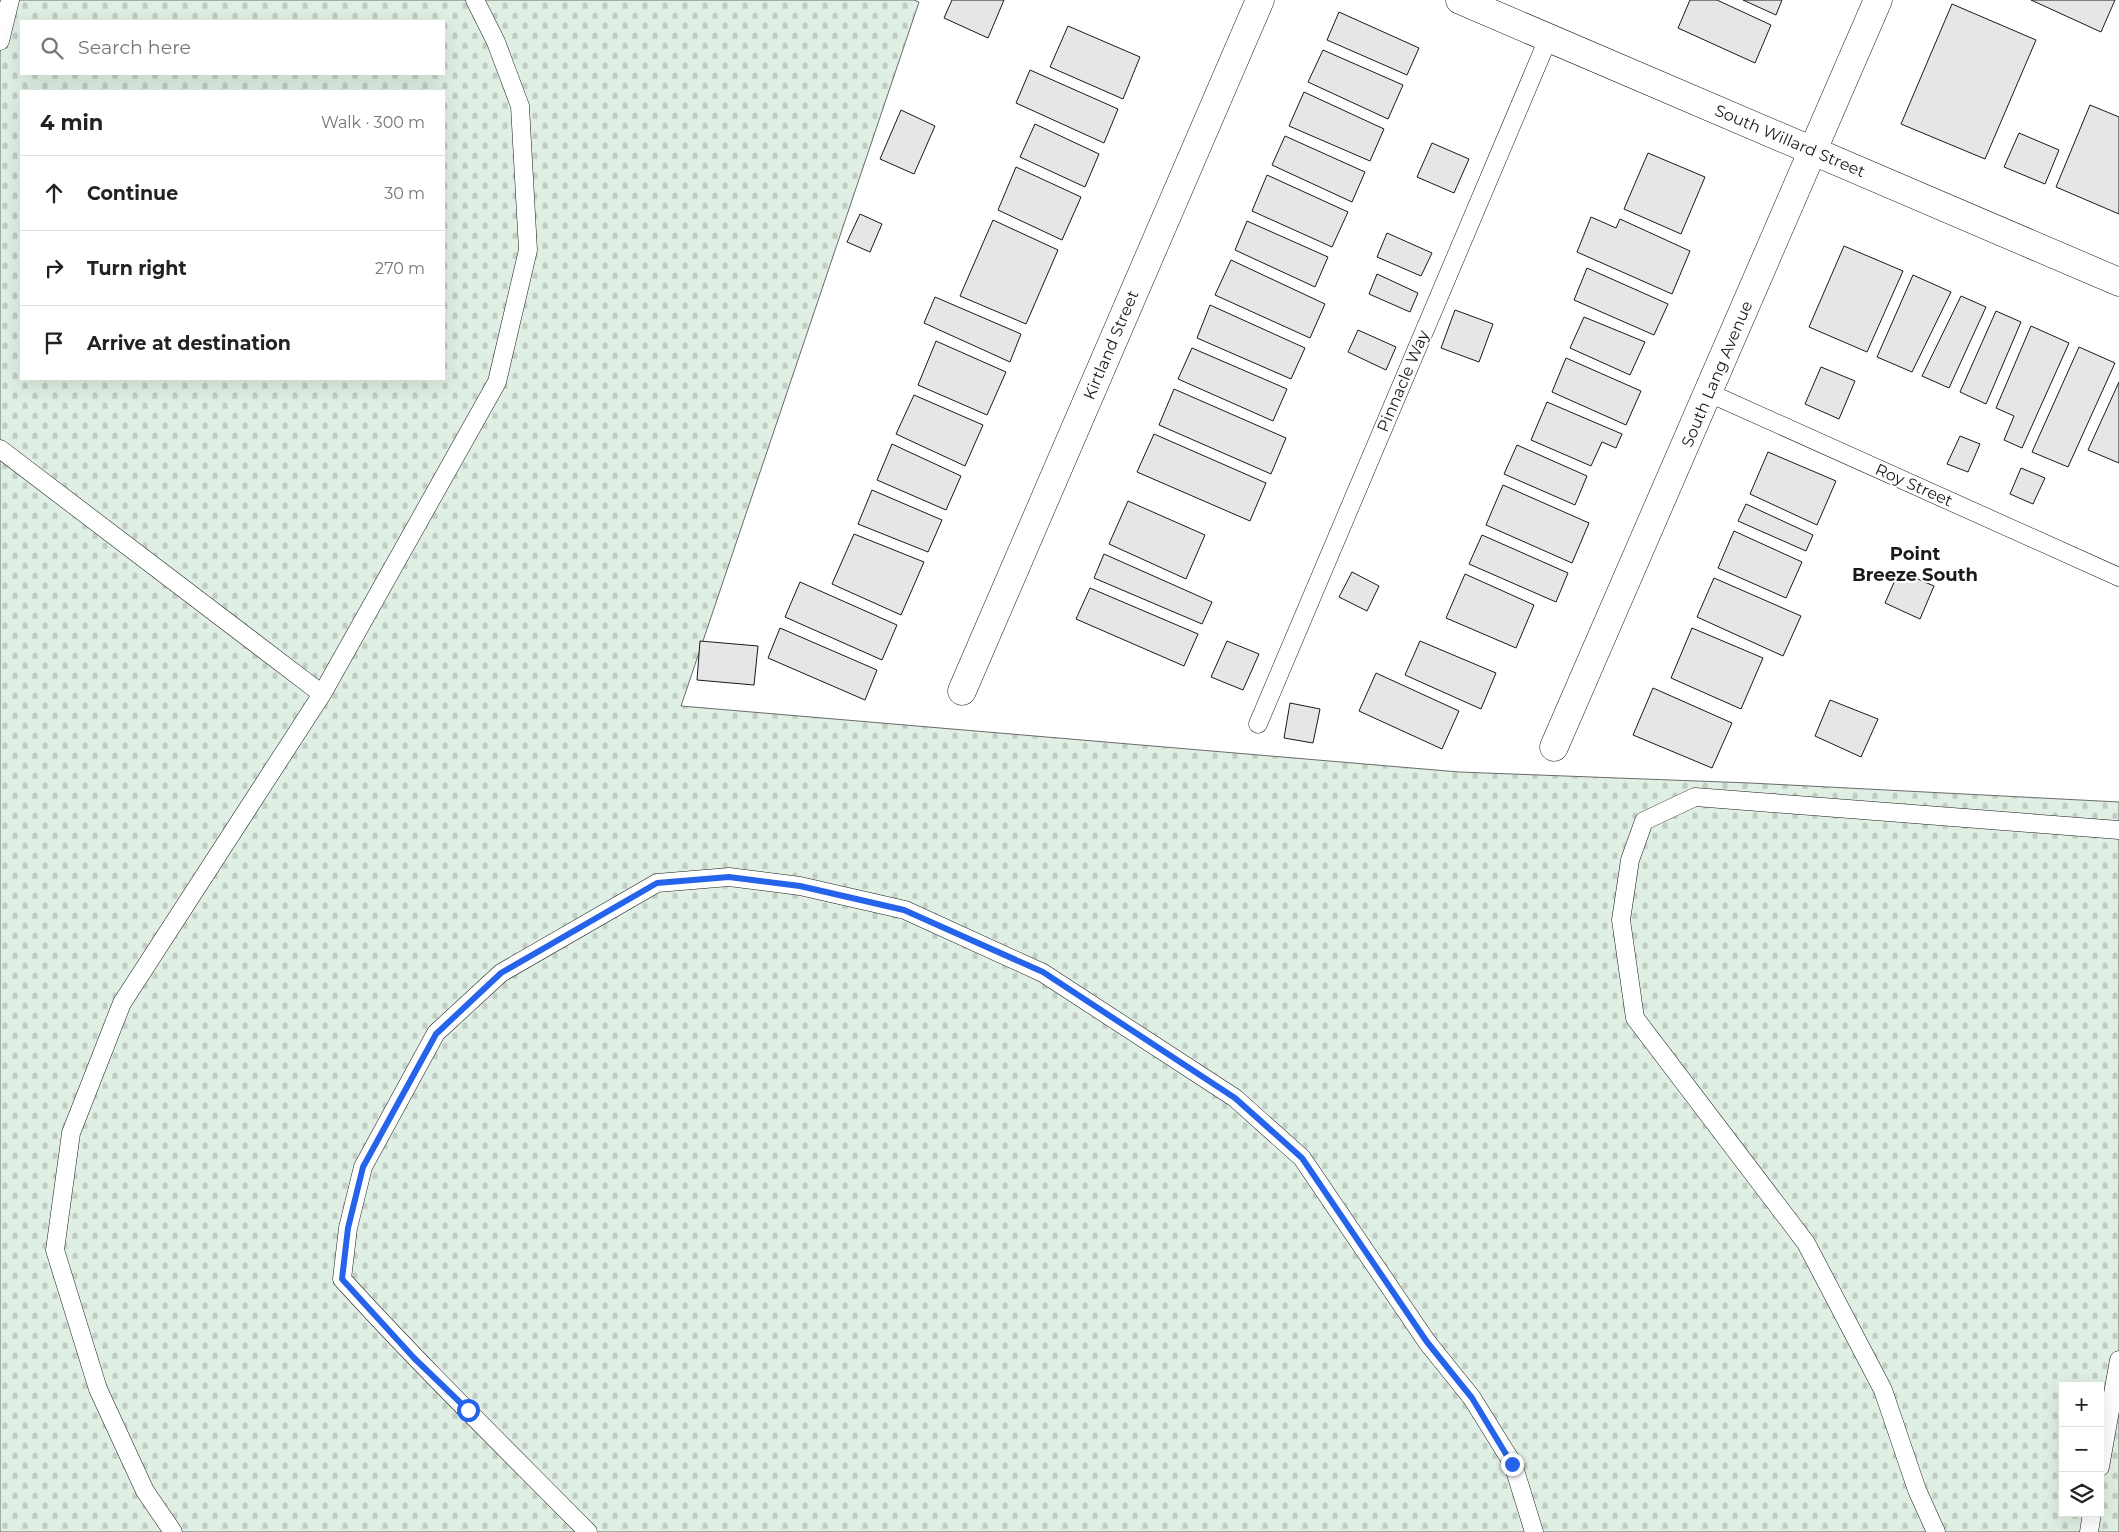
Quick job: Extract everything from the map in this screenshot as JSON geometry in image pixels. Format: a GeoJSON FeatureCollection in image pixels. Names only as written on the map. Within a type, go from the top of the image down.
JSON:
{"type":"FeatureCollection","features":[{"type":"Feature","properties":{"kind":"street","name":"Kirtland Street"},"geometry":{"type":"LineString","coordinates":[[962,691],[1260,0]]}},
{"type":"Feature","properties":{"kind":"street","name":"South Willard Street"},"geometry":{"type":"LineString","coordinates":[[1460,0],[2119,282]]}},
{"type":"Feature","properties":{"kind":"street","name":"South Lang Avenue"},"geometry":{"type":"LineString","coordinates":[[1554,746],[1709,393],[1878,0]]}},
{"type":"Feature","properties":{"kind":"lane"},"geometry":{"type":"LineString","coordinates":[[0,41],[10,0]]}},
{"type":"Feature","properties":{"kind":"lane"},"geometry":{"type":"LineString","coordinates":[[173,1532],[145,1491],[98,1389],[55,1250],[71,1133],[122,1003],[322,694],[498,382],[510,337],[528,250],[520,106],[496,42],[475,0]]}},
{"type":"Feature","properties":{"kind":"lane","name":"Pinnacle Way"},"geometry":{"type":"LineString","coordinates":[[1258,724],[1548,39]]}},
{"type":"Feature","properties":{"kind":"lane","name":"Roy Street"},"geometry":{"type":"LineString","coordinates":[[1709,393],[2119,577]]}},
{"type":"Feature","properties":{"kind":"lane"},"geometry":{"type":"LineString","coordinates":[[0,449],[322,694]]}},
{"type":"Feature","properties":{"kind":"lane"},"geometry":{"type":"LineString","coordinates":[[1936,1532],[1917,1490],[1883,1390],[1806,1243],[1635,1018],[1621,920],[1630,860],[1644,822],[1695,797],[2119,830]]}},
{"type":"Feature","properties":{"kind":"lane"},"geometry":{"type":"LineString","coordinates":[[588,1532],[414,1358],[342,1279],[348,1228],[363,1167],[436,1034],[501,973],[657,883],[729,877],[800,886],[904,910],[1043,972],[1235,1098],[1302,1158],[1427,1342],[1472,1398],[1512,1464],[1534,1532]]}},
{"type":"Feature","properties":{"kind":"lane"},"geometry":{"type":"LineString","coordinates":[[2104,1444],[2119,1360]]}},
{"type":"Feature","properties":{"kind":"lane"},"geometry":{"type":"LineString","coordinates":[[2089,1532],[2091,1517]]}},
{"type":"Feature","properties":{"kind":"green space"},"geometry":{"type":"Polygon","coordinates":[[[0,0],[914,0],[919,2],[681,706],[1459,772],[1750,783],[2119,802],[2119,1532],[0,1532],[0,0]]]}},
{"type":"Feature","properties":{"kind":"building"},"geometry":{"type":"Polygon","coordinates":[[[952,0],[1004,0],[988,38],[944,18],[952,0]]]}},
{"type":"Feature","properties":{"kind":"building"},"geometry":{"type":"Polygon","coordinates":[[[1690,0],[1717,0],[1771,25],[1755,63],[1678,28],[1690,0]]]}},
{"type":"Feature","properties":{"kind":"building"},"geometry":{"type":"Polygon","coordinates":[[[1743,0],[1782,0],[1776,15],[1743,0]]]}},
{"type":"Feature","properties":{"kind":"building"},"geometry":{"type":"Polygon","coordinates":[[[2031,0],[2115,0],[2101,32],[2031,0]]]}},
{"type":"Feature","properties":{"kind":"building"},"geometry":{"type":"Polygon","coordinates":[[[1952,4],[2036,40],[1985,159],[1901,124],[1952,4]]]}},
{"type":"Feature","properties":{"kind":"building"},"geometry":{"type":"Polygon","coordinates":[[[1339,12],[1419,48],[1407,75],[1327,40],[1339,12]]]}},
{"type":"Feature","properties":{"kind":"building"},"geometry":{"type":"Polygon","coordinates":[[[1068,26],[1140,57],[1123,99],[1050,67],[1068,26]]]}},
{"type":"Feature","properties":{"kind":"building"},"geometry":{"type":"Polygon","coordinates":[[[1323,50],[1403,85],[1388,119],[1308,82],[1323,50]]]}},
{"type":"Feature","properties":{"kind":"building"},"geometry":{"type":"Polygon","coordinates":[[[1030,70],[1118,109],[1104,143],[1016,103],[1030,70]]]}},
{"type":"Feature","properties":{"kind":"building"},"geometry":{"type":"Polygon","coordinates":[[[1304,92],[1384,129],[1370,161],[1289,126],[1304,92]]]}},
{"type":"Feature","properties":{"kind":"building"},"geometry":{"type":"Polygon","coordinates":[[[2090,105],[2119,117],[2119,214],[2056,187],[2090,105]]]}},
{"type":"Feature","properties":{"kind":"building"},"geometry":{"type":"Polygon","coordinates":[[[901,110],[935,126],[914,174],[880,159],[901,110]]]}},
{"type":"Feature","properties":{"kind":"building"},"geometry":{"type":"Polygon","coordinates":[[[1035,124],[1099,154],[1085,187],[1020,157],[1035,124]]]}},
{"type":"Feature","properties":{"kind":"building"},"geometry":{"type":"Polygon","coordinates":[[[2019,133],[2059,150],[2045,184],[2004,167],[2019,133]]]}},
{"type":"Feature","properties":{"kind":"building"},"geometry":{"type":"Polygon","coordinates":[[[1285,136],[1365,172],[1352,202],[1272,165],[1285,136]]]}},
{"type":"Feature","properties":{"kind":"building"},"geometry":{"type":"Polygon","coordinates":[[[1432,143],[1469,159],[1454,193],[1417,177],[1432,143]]]}},
{"type":"Feature","properties":{"kind":"building"},"geometry":{"type":"Polygon","coordinates":[[[1648,153],[1705,177],[1681,234],[1624,209],[1648,153]]]}},
{"type":"Feature","properties":{"kind":"building"},"geometry":{"type":"Polygon","coordinates":[[[1016,167],[1081,197],[1062,240],[998,210],[1016,167]]]}},
{"type":"Feature","properties":{"kind":"building"},"geometry":{"type":"Polygon","coordinates":[[[1267,175],[1348,212],[1332,247],[1252,211],[1267,175]]]}},
{"type":"Feature","properties":{"kind":"building"},"geometry":{"type":"Polygon","coordinates":[[[860,214],[882,224],[870,252],[847,242],[860,214]]]}},
{"type":"Feature","properties":{"kind":"building"},"geometry":{"type":"Polygon","coordinates":[[[1591,217],[1616,228],[1620,219],[1690,251],[1672,294],[1577,252],[1591,217]]]}},
{"type":"Feature","properties":{"kind":"building"},"geometry":{"type":"Polygon","coordinates":[[[993,220],[1058,250],[1026,324],[960,296],[993,220]]]}},
{"type":"Feature","properties":{"kind":"building"},"geometry":{"type":"Polygon","coordinates":[[[1247,221],[1328,257],[1315,287],[1235,250],[1247,221]]]}},
{"type":"Feature","properties":{"kind":"building"},"geometry":{"type":"Polygon","coordinates":[[[1387,233],[1432,253],[1421,276],[1377,257],[1387,233]]]}},
{"type":"Feature","properties":{"kind":"building"},"geometry":{"type":"Polygon","coordinates":[[[1844,246],[1903,271],[1867,352],[1809,327],[1844,246]]]}},
{"type":"Feature","properties":{"kind":"building"},"geometry":{"type":"Polygon","coordinates":[[[1231,260],[1325,304],[1310,338],[1215,295],[1231,260]]]}},
{"type":"Feature","properties":{"kind":"building"},"geometry":{"type":"Polygon","coordinates":[[[1587,268],[1668,304],[1654,335],[1574,300],[1587,268]]]}},
{"type":"Feature","properties":{"kind":"building"},"geometry":{"type":"Polygon","coordinates":[[[1377,274],[1418,293],[1410,312],[1369,294],[1377,274]]]}},
{"type":"Feature","properties":{"kind":"building"},"geometry":{"type":"Polygon","coordinates":[[[1913,275],[1951,292],[1912,372],[1877,357],[1913,275]]]}},
{"type":"Feature","properties":{"kind":"building"},"geometry":{"type":"Polygon","coordinates":[[[1961,296],[1986,307],[1949,388],[1922,376],[1961,296]]]}},
{"type":"Feature","properties":{"kind":"building"},"geometry":{"type":"Polygon","coordinates":[[[935,297],[1021,334],[1010,362],[924,323],[935,297]]]}},
{"type":"Feature","properties":{"kind":"building"},"geometry":{"type":"Polygon","coordinates":[[[1210,305],[1305,348],[1291,379],[1197,338],[1210,305]]]}},
{"type":"Feature","properties":{"kind":"building"},"geometry":{"type":"Polygon","coordinates":[[[1455,310],[1493,324],[1479,362],[1441,348],[1455,310]]]}},
{"type":"Feature","properties":{"kind":"building"},"geometry":{"type":"Polygon","coordinates":[[[1996,311],[2021,322],[1986,404],[1960,392],[1996,311]]]}},
{"type":"Feature","properties":{"kind":"building"},"geometry":{"type":"Polygon","coordinates":[[[1584,317],[1645,342],[1630,375],[1570,348],[1584,317]]]}},
{"type":"Feature","properties":{"kind":"building"},"geometry":{"type":"Polygon","coordinates":[[[2031,326],[2069,343],[2022,448],[2004,440],[2014,416],[1996,408],[2031,326]]]}},
{"type":"Feature","properties":{"kind":"building"},"geometry":{"type":"Polygon","coordinates":[[[1358,330],[1396,347],[1386,370],[1348,352],[1358,330]]]}},
{"type":"Feature","properties":{"kind":"building"},"geometry":{"type":"Polygon","coordinates":[[[936,341],[1006,372],[987,415],[918,385],[936,341]]]}},
{"type":"Feature","properties":{"kind":"building"},"geometry":{"type":"Polygon","coordinates":[[[2079,347],[2115,363],[2068,467],[2032,452],[2079,347]]]}},
{"type":"Feature","properties":{"kind":"building"},"geometry":{"type":"Polygon","coordinates":[[[1192,348],[1287,389],[1273,421],[1178,379],[1192,348]]]}},
{"type":"Feature","properties":{"kind":"building"},"geometry":{"type":"Polygon","coordinates":[[[1566,358],[1641,391],[1626,425],[1552,392],[1566,358]]]}},
{"type":"Feature","properties":{"kind":"building"},"geometry":{"type":"Polygon","coordinates":[[[1821,367],[1855,381],[1839,419],[1805,404],[1821,367]]]}},
{"type":"Feature","properties":{"kind":"building"},"geometry":{"type":"Polygon","coordinates":[[[2119,382],[2119,463],[2088,450],[2119,382]]]}},
{"type":"Feature","properties":{"kind":"building"},"geometry":{"type":"Polygon","coordinates":[[[1174,389],[1286,438],[1271,474],[1159,425],[1174,389]]]}},
{"type":"Feature","properties":{"kind":"building"},"geometry":{"type":"Polygon","coordinates":[[[914,395],[983,425],[965,466],[896,434],[914,395]]]}},
{"type":"Feature","properties":{"kind":"building"},"geometry":{"type":"Polygon","coordinates":[[[1547,402],[1622,434],[1616,448],[1602,442],[1591,466],[1531,440],[1547,402]]]}},
{"type":"Feature","properties":{"kind":"building"},"geometry":{"type":"Polygon","coordinates":[[[1154,434],[1266,483],[1250,521],[1137,472],[1154,434]]]}},
{"type":"Feature","properties":{"kind":"building"},"geometry":{"type":"Polygon","coordinates":[[[1960,436],[1980,444],[1968,472],[1947,464],[1960,436]]]}},
{"type":"Feature","properties":{"kind":"building"},"geometry":{"type":"Polygon","coordinates":[[[892,444],[961,476],[946,510],[877,480],[892,444]]]}},
{"type":"Feature","properties":{"kind":"building"},"geometry":{"type":"Polygon","coordinates":[[[1517,445],[1587,476],[1575,505],[1504,474],[1517,445]]]}},
{"type":"Feature","properties":{"kind":"building"},"geometry":{"type":"Polygon","coordinates":[[[1768,452],[1836,481],[1817,525],[1750,494],[1768,452]]]}},
{"type":"Feature","properties":{"kind":"building"},"geometry":{"type":"Polygon","coordinates":[[[2021,468],[2045,478],[2033,504],[2010,494],[2021,468]]]}},
{"type":"Feature","properties":{"kind":"building"},"geometry":{"type":"Polygon","coordinates":[[[1503,485],[1589,523],[1572,563],[1486,525],[1503,485]]]}},
{"type":"Feature","properties":{"kind":"building"},"geometry":{"type":"Polygon","coordinates":[[[872,490],[942,520],[928,552],[858,524],[872,490]]]}},
{"type":"Feature","properties":{"kind":"building"},"geometry":{"type":"Polygon","coordinates":[[[1128,501],[1205,535],[1186,579],[1109,544],[1128,501]]]}},
{"type":"Feature","properties":{"kind":"building"},"geometry":{"type":"Polygon","coordinates":[[[1746,504],[1813,535],[1806,551],[1738,521],[1746,504]]]}},
{"type":"Feature","properties":{"kind":"building"},"geometry":{"type":"Polygon","coordinates":[[[1734,531],[1802,562],[1786,598],[1718,568],[1734,531]]]}},
{"type":"Feature","properties":{"kind":"building"},"geometry":{"type":"Polygon","coordinates":[[[854,534],[924,562],[901,615],[832,584],[854,534]]]}},
{"type":"Feature","properties":{"kind":"building"},"geometry":{"type":"Polygon","coordinates":[[[1482,535],[1568,573],[1556,602],[1469,564],[1482,535]]]}},
{"type":"Feature","properties":{"kind":"building"},"geometry":{"type":"Polygon","coordinates":[[[1104,554],[1212,602],[1202,624],[1094,578],[1104,554]]]}},
{"type":"Feature","properties":{"kind":"building"},"geometry":{"type":"Polygon","coordinates":[[[1899,571],[1934,586],[1920,619],[1885,603],[1899,571]]]}},
{"type":"Feature","properties":{"kind":"building"},"geometry":{"type":"Polygon","coordinates":[[[1352,572],[1379,586],[1367,611],[1339,597],[1352,572]]]}},
{"type":"Feature","properties":{"kind":"building"},"geometry":{"type":"Polygon","coordinates":[[[1465,574],[1534,605],[1516,648],[1446,618],[1465,574]]]}},
{"type":"Feature","properties":{"kind":"building"},"geometry":{"type":"Polygon","coordinates":[[[1714,578],[1801,616],[1783,656],[1697,617],[1714,578]]]}},
{"type":"Feature","properties":{"kind":"building"},"geometry":{"type":"Polygon","coordinates":[[[800,582],[897,625],[882,660],[785,617],[800,582]]]}},
{"type":"Feature","properties":{"kind":"building"},"geometry":{"type":"Polygon","coordinates":[[[1090,588],[1198,634],[1184,666],[1076,619],[1090,588]]]}},
{"type":"Feature","properties":{"kind":"building"},"geometry":{"type":"Polygon","coordinates":[[[780,628],[877,670],[865,700],[768,658],[780,628]]]}},
{"type":"Feature","properties":{"kind":"building"},"geometry":{"type":"Polygon","coordinates":[[[1692,628],[1763,658],[1741,709],[1671,678],[1692,628]]]}},
{"type":"Feature","properties":{"kind":"building"},"geometry":{"type":"Polygon","coordinates":[[[700,641],[758,646],[754,685],[697,680],[700,641]]]}},
{"type":"Feature","properties":{"kind":"building"},"geometry":{"type":"Polygon","coordinates":[[[1227,641],[1259,654],[1243,690],[1211,677],[1227,641]]]}},
{"type":"Feature","properties":{"kind":"building"},"geometry":{"type":"Polygon","coordinates":[[[1420,641],[1496,673],[1481,709],[1405,675],[1420,641]]]}},
{"type":"Feature","properties":{"kind":"building"},"geometry":{"type":"Polygon","coordinates":[[[1376,673],[1459,711],[1442,749],[1359,711],[1376,673]]]}},
{"type":"Feature","properties":{"kind":"building"},"geometry":{"type":"Polygon","coordinates":[[[1653,688],[1732,723],[1712,768],[1633,735],[1653,688]]]}},
{"type":"Feature","properties":{"kind":"building"},"geometry":{"type":"Polygon","coordinates":[[[1830,700],[1878,719],[1861,757],[1815,736],[1830,700]]]}},
{"type":"Feature","properties":{"kind":"building"},"geometry":{"type":"Polygon","coordinates":[[[1290,703],[1320,709],[1313,743],[1284,738],[1290,703]]]}},
{"type":"Feature","properties":{"kind":"district","name":"Point Breeze South"},"geometry":{"type":"Point","coordinates":[1915,564]}},
{"type":"Feature","properties":{"kind":"route"},"geometry":{"type":"LineString","coordinates":[[468,1410],[414,1358],[342,1279],[348,1228],[363,1167],[436,1034],[501,973],[657,883],[729,877],[800,886],[904,910],[1043,972],[1235,1098],[1302,1158],[1427,1342],[1472,1398],[1512,1464]]}}]}
